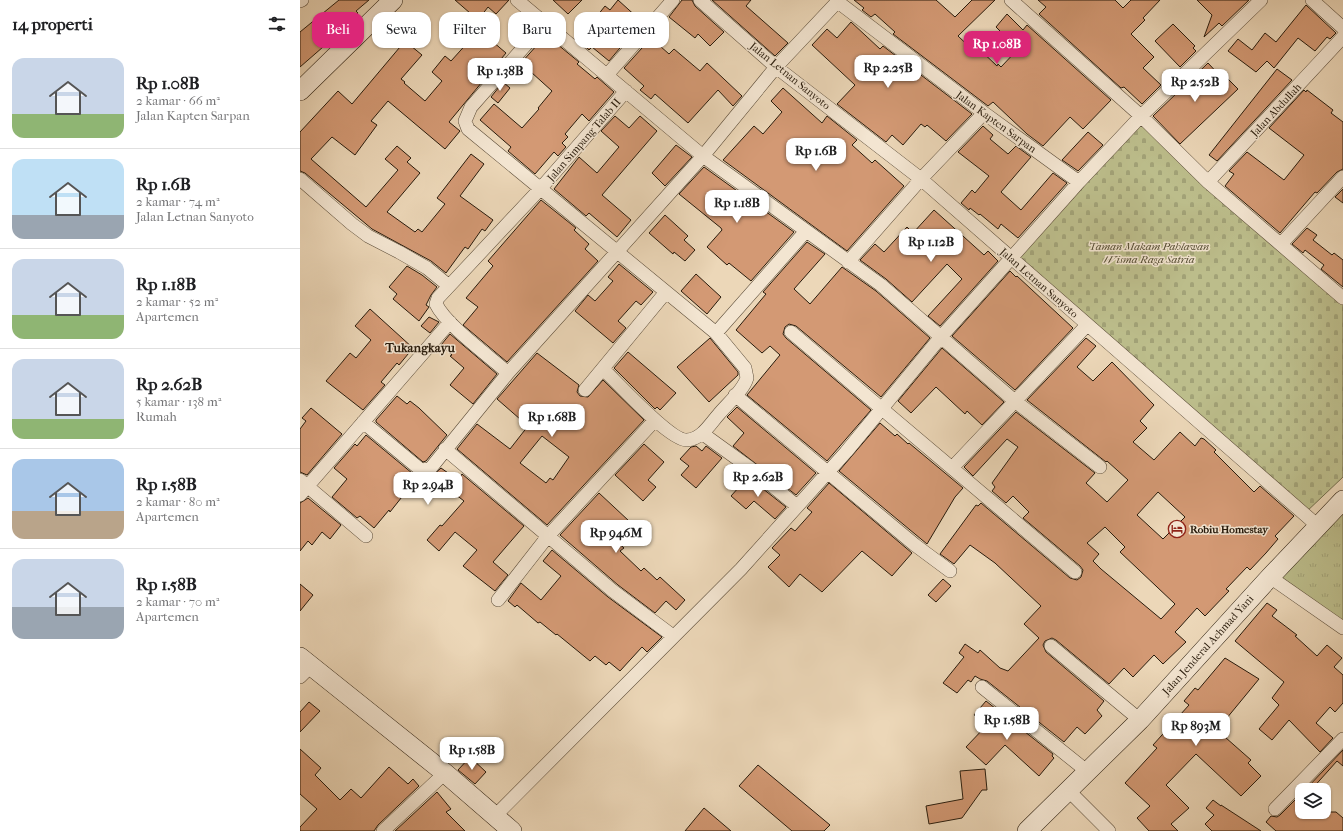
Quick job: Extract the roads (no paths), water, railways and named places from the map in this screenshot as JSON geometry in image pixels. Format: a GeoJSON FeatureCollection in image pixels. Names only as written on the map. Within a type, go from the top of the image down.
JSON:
{"type":"FeatureCollection","features":[{"type":"Feature","properties":{"kind":"main road"},"geometry":{"type":"LineString","coordinates":[[300,91],[393,0]]}},
{"type":"Feature","properties":{"kind":"main road","name":"Jalan Jenderal Achmad Yani"},"geometry":{"type":"LineString","coordinates":[[1028,831],[1140,720],[1270,577],[1343,500]]}},
{"type":"Feature","properties":{"kind":"main road"},"geometry":{"type":"LineString","coordinates":[[304,667],[445,773],[510,830]]}},
{"type":"Feature","properties":{"kind":"street"},"geometry":{"type":"LineString","coordinates":[[517,0],[532,12]]}},
{"type":"Feature","properties":{"kind":"street"},"geometry":{"type":"LineString","coordinates":[[607,75],[673,0]]}},
{"type":"Feature","properties":{"kind":"street","name":"Jalan Letnan Sanyoto"},"geometry":{"type":"LineString","coordinates":[[700,0],[776,67],[921,180],[1318,526]]}},
{"type":"Feature","properties":{"kind":"street"},"geometry":{"type":"LineString","coordinates":[[1011,0],[1141,116],[1208,182],[1343,298]]}},
{"type":"Feature","properties":{"kind":"street"},"geometry":{"type":"LineString","coordinates":[[495,816],[741,569],[883,409],[940,338],[1079,182],[1141,116],[1261,0]]}},
{"type":"Feature","properties":{"kind":"street"},"geometry":{"type":"LineString","coordinates":[[1312,0],[1343,28]]}},
{"type":"Feature","properties":{"kind":"street"},"geometry":{"type":"LineString","coordinates":[[363,422],[421,470],[430,469],[508,373],[703,156],[776,67],[838,1]]}},
{"type":"Feature","properties":{"kind":"street","name":"Jalan Kapten Sarpan"},"geometry":{"type":"LineString","coordinates":[[838,1],[984,113],[1079,182]]}},
{"type":"Feature","properties":{"kind":"street","name":"Jalan Abdullah"},"geometry":{"type":"LineString","coordinates":[[1208,182],[1343,37]]}},
{"type":"Feature","properties":{"kind":"street"},"geometry":{"type":"LineString","coordinates":[[566,41],[703,156],[880,285],[1016,402],[1100,467]]}},
{"type":"Feature","properties":{"kind":"street"},"geometry":{"type":"LineString","coordinates":[[523,48],[471,107],[465,121],[474,134],[716,333],[746,368],[748,374],[746,381],[703,434],[686,440],[680,438],[655,420],[603,369]]}},
{"type":"Feature","properties":{"kind":"street","name":"Jalan Simpang Talab II"},"geometry":{"type":"LineString","coordinates":[[450,322],[439,311],[436,304],[438,298],[541,188],[626,92]]}},
{"type":"Feature","properties":{"kind":"street"},"geometry":{"type":"LineString","coordinates":[[848,262],[921,180],[984,113]]}},
{"type":"Feature","properties":{"kind":"street"},"geometry":{"type":"LineString","coordinates":[[1281,244],[1343,177]]}},
{"type":"Feature","properties":{"kind":"street"},"geometry":{"type":"LineString","coordinates":[[300,179],[357,228],[374,240],[427,268],[449,286]]}},
{"type":"Feature","properties":{"kind":"street"},"geometry":{"type":"LineString","coordinates":[[716,333],[806,231]]}},
{"type":"Feature","properties":{"kind":"street"},"geometry":{"type":"LineString","coordinates":[[585,390],[666,292]]}},
{"type":"Feature","properties":{"kind":"street"},"geometry":{"type":"LineString","coordinates":[[366,536],[302,487],[363,422],[450,322],[508,373]]}},
{"type":"Feature","properties":{"kind":"street"},"geometry":{"type":"LineString","coordinates":[[952,468],[1016,402],[1087,325]]}},
{"type":"Feature","properties":{"kind":"street"},"geometry":{"type":"LineString","coordinates":[[791,332],[1075,572]]}},
{"type":"Feature","properties":{"kind":"street"},"geometry":{"type":"LineString","coordinates":[[735,395],[915,545],[950,571]]}},
{"type":"Feature","properties":{"kind":"street"},"geometry":{"type":"LineString","coordinates":[[498,600],[548,536],[655,420]]}},
{"type":"Feature","properties":{"kind":"street"},"geometry":{"type":"LineString","coordinates":[[703,434],[750,468],[797,506]]}},
{"type":"Feature","properties":{"kind":"street"},"geometry":{"type":"LineString","coordinates":[[445,449],[613,591],[673,636]]}},
{"type":"Feature","properties":{"kind":"street"},"geometry":{"type":"LineString","coordinates":[[1270,577],[1343,628]]}},
{"type":"Feature","properties":{"kind":"street"},"geometry":{"type":"LineString","coordinates":[[1051,646],[1140,720]]}},
{"type":"Feature","properties":{"kind":"street"},"geometry":{"type":"LineString","coordinates":[[982,688],[1088,772]]}},
{"type":"Feature","properties":{"kind":"street"},"geometry":{"type":"LineString","coordinates":[[1275,809],[1343,739]]}},
{"type":"Feature","properties":{"kind":"street"},"geometry":{"type":"LineString","coordinates":[[383,831],[445,773]]}},
{"type":"Feature","properties":{"kind":"street"},"geometry":{"type":"LineString","coordinates":[[1069,791],[1109,831]]}},
{"type":"Feature","properties":{"kind":"place","name":"Robiu Homestay"},"geometry":{"type":"Point","coordinates":[1177,529]}},
{"type":"Feature","properties":{"kind":"district","name":"Tukangkayu"},"geometry":{"type":"Point","coordinates":[420,347]}},
{"type":"Feature","properties":{"kind":"park label","name":"Taman Makam Pahlawan Wisma Raga Satria"},"geometry":{"type":"Point","coordinates":[1149,252]}}]}
